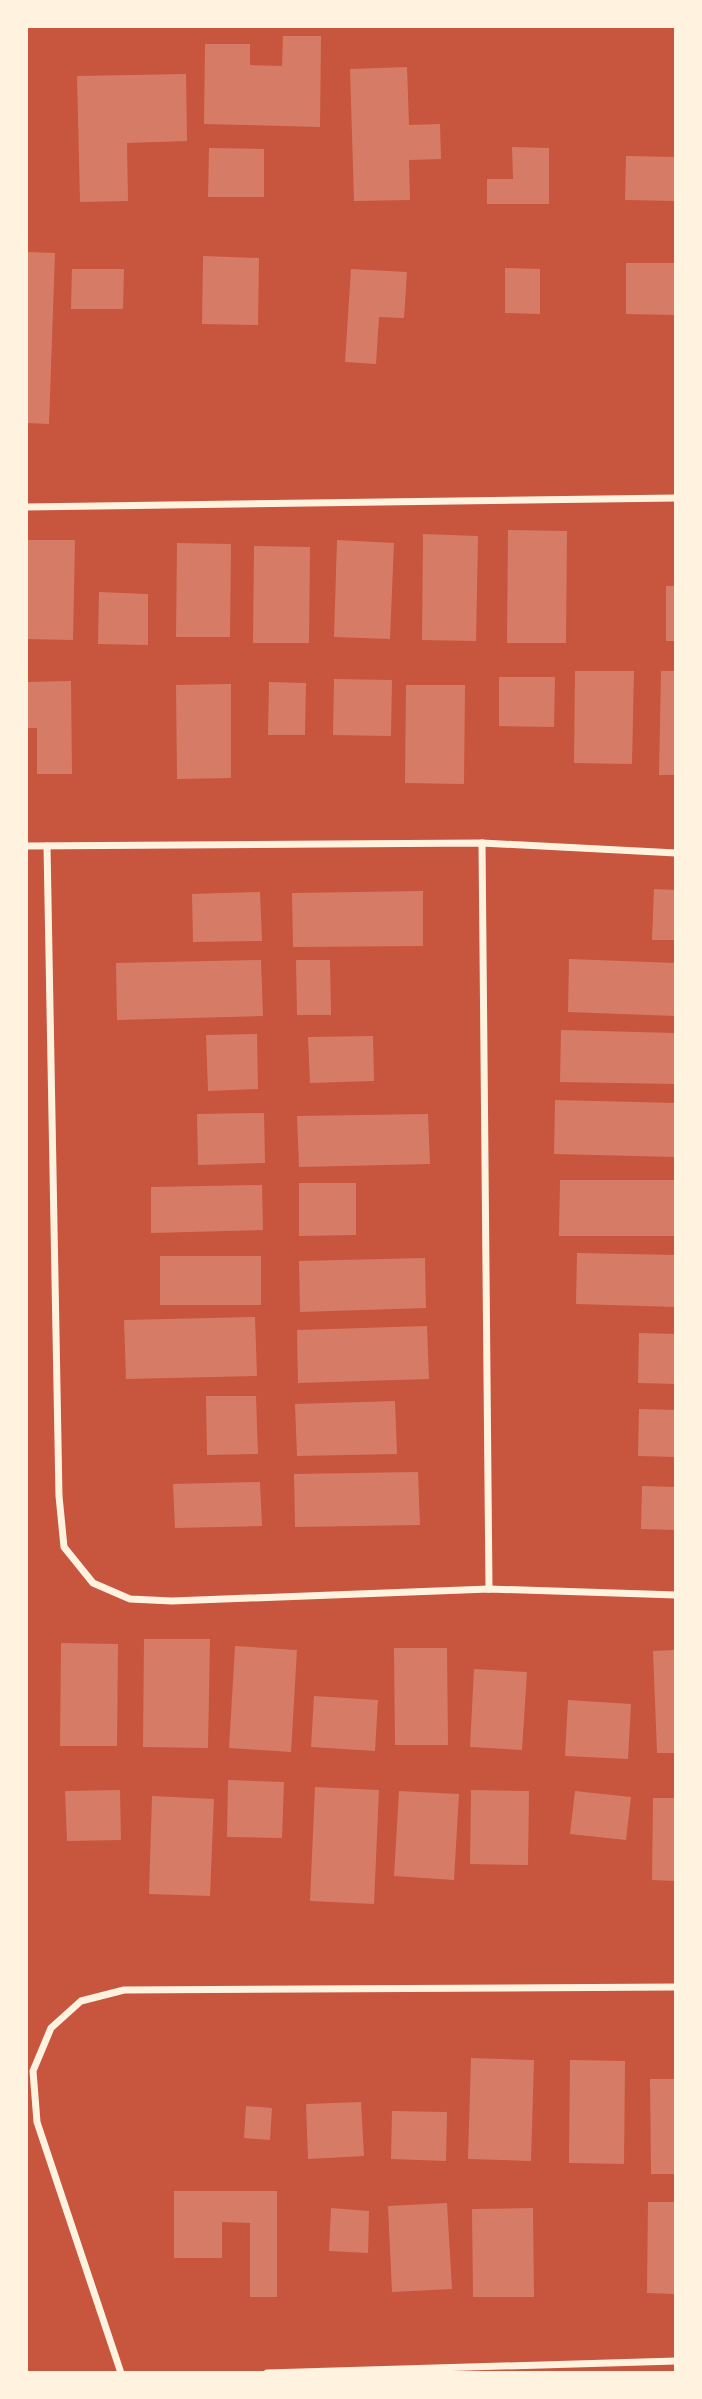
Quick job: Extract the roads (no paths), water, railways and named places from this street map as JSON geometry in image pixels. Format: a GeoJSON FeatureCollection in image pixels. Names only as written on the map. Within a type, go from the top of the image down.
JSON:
{"type":"FeatureCollection","features":[{"type":"Feature","properties":{"kind":"street"},"geometry":{"type":"LineString","coordinates":[[26,507],[676,498]]}},
{"type":"Feature","properties":{"kind":"street"},"geometry":{"type":"LineString","coordinates":[[482,843],[489,1589]]}},
{"type":"Feature","properties":{"kind":"street"},"geometry":{"type":"LineString","coordinates":[[26,846],[482,843],[676,853]]}},
{"type":"Feature","properties":{"kind":"street"},"geometry":{"type":"LineString","coordinates":[[47,846],[59,1496],[64,1547],[93,1583],[130,1599],[172,1601],[489,1589],[676,1595]]}},
{"type":"Feature","properties":{"kind":"street"},"geometry":{"type":"LineString","coordinates":[[121,2373],[37,2122],[33,2071],[51,2028],[81,2001],[124,1990],[676,1987]]}},
{"type":"Feature","properties":{"kind":"street"},"geometry":{"type":"LineString","coordinates":[[595,2361],[596,2373]]}},
{"type":"Feature","properties":{"kind":"street"},"geometry":{"type":"LineString","coordinates":[[267,2373],[595,2361],[676,2361]]}}]}
